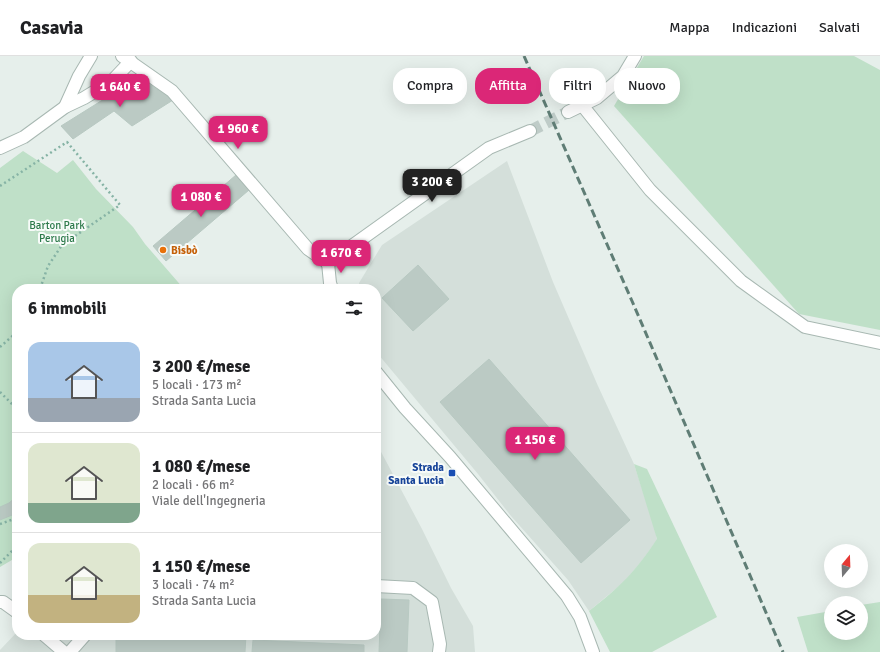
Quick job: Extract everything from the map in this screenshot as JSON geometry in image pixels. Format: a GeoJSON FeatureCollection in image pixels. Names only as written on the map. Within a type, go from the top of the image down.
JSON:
{"type":"FeatureCollection","features":[{"type":"Feature","properties":{"kind":"street"},"geometry":{"type":"LineString","coordinates":[[65,107],[79,76],[91,56]]}},
{"type":"Feature","properties":{"kind":"street"},"geometry":{"type":"LineString","coordinates":[[568,112],[597,98],[623,76],[635,56]]}},
{"type":"Feature","properties":{"kind":"street"},"geometry":{"type":"LineString","coordinates":[[0,148],[24,137],[65,107],[84,98],[112,81],[126,59],[172,91],[308,249],[328,263],[331,284]]}},
{"type":"Feature","properties":{"kind":"street"},"geometry":{"type":"LineString","coordinates":[[582,105],[650,190],[741,281],[805,327],[880,343]]}},
{"type":"Feature","properties":{"kind":"street"},"geometry":{"type":"LineString","coordinates":[[328,263],[489,148],[530,131]]}},
{"type":"Feature","properties":{"kind":"street"},"geometry":{"type":"LineString","coordinates":[[381,378],[405,408],[450,457],[567,596],[580,617],[589,637],[593,652]]}},
{"type":"Feature","properties":{"kind":"street"},"geometry":{"type":"LineString","coordinates":[[381,586],[413,588],[432,602],[440,644],[439,652]]}},
{"type":"Feature","properties":{"kind":"street"},"geometry":{"type":"LineString","coordinates":[[0,602],[3,602],[12,608]]}},
{"type":"Feature","properties":{"kind":"street"},"geometry":{"type":"LineString","coordinates":[[50,640],[64,652]]}},
{"type":"Feature","properties":{"kind":"street"},"geometry":{"type":"LineString","coordinates":[[70,652],[81,640]]}},
{"type":"Feature","properties":{"kind":"path"},"geometry":{"type":"LineString","coordinates":[[0,186],[67,142],[120,205],[62,245],[48,266],[42,284]]}},
{"type":"Feature","properties":{"kind":"path"},"geometry":{"type":"LineString","coordinates":[[0,347],[12,336]]}},
{"type":"Feature","properties":{"kind":"path"},"geometry":{"type":"LineString","coordinates":[[0,392],[12,404]]}},
{"type":"Feature","properties":{"kind":"path"},"geometry":{"type":"LineString","coordinates":[[0,524],[12,520]]}},
{"type":"Feature","properties":{"kind":"path"},"geometry":{"type":"LineString","coordinates":[[0,563],[12,551]]}},
{"type":"Feature","properties":{"kind":"shaded area"},"geometry":{"type":"Polygon","coordinates":[[[507,161],[553,282],[634,464],[655,529],[657,540],[641,562],[624,582],[589,611],[568,580],[511,516],[381,358],[381,284],[359,283],[382,245],[507,161]]]}},
{"type":"Feature","properties":{"kind":"shaded area"},"geometry":{"type":"Polygon","coordinates":[[[381,452],[451,588],[473,626],[475,652],[0,652],[0,650],[12,637],[12,640],[381,640],[381,452]]]}},
{"type":"Feature","properties":{"kind":"green space"},"geometry":{"type":"Polygon","coordinates":[[[644,56],[854,56],[880,70],[880,330],[799,314],[614,106],[615,104],[680,104],[680,68],[637,68],[644,56]]]}},
{"type":"Feature","properties":{"kind":"green space","name":"Barton Park Perugia"},"geometry":{"type":"Polygon","coordinates":[[[23,151],[57,173],[73,160],[96,189],[133,227],[145,244],[180,284],[12,284],[12,560],[0,567],[0,168],[23,151]]]}},
{"type":"Feature","properties":{"kind":"green space"},"geometry":{"type":"Polygon","coordinates":[[[634,464],[647,469],[717,617],[652,652],[610,652],[589,611],[609,595],[634,570],[657,539],[634,464]]]}},
{"type":"Feature","properties":{"kind":"green space"},"geometry":{"type":"Polygon","coordinates":[[[880,602],[880,652],[808,652],[797,617],[824,612],[824,640],[868,640],[868,604],[880,602]]]}},
{"type":"Feature","properties":{"kind":"building"},"geometry":{"type":"Polygon","coordinates":[[[143,80],[173,100],[132,126],[114,111],[73,139],[61,126],[117,91],[121,96],[143,80]]]}},
{"type":"Feature","properties":{"kind":"building"},"geometry":{"type":"Polygon","coordinates":[[[236,175],[249,190],[166,261],[153,246],[236,175]]]}},
{"type":"Feature","properties":{"kind":"building"},"geometry":{"type":"Polygon","coordinates":[[[418,265],[449,299],[413,331],[382,298],[418,265]]]}},
{"type":"Feature","properties":{"kind":"building"},"geometry":{"type":"Polygon","coordinates":[[[489,359],[630,520],[581,563],[440,402],[489,359]]]}},
{"type":"Feature","properties":{"kind":"building"},"geometry":{"type":"Polygon","coordinates":[[[12,500],[12,515],[0,520],[0,507],[12,500]]]}},
{"type":"Feature","properties":{"kind":"building"},"geometry":{"type":"Polygon","coordinates":[[[381,599],[409,600],[407,652],[379,652],[379,640],[381,640],[381,599]]]}},
{"type":"Feature","properties":{"kind":"building"},"geometry":{"type":"Polygon","coordinates":[[[116,640],[246,640],[245,652],[116,652],[116,640]]]}},
{"type":"Feature","properties":{"kind":"building"},"geometry":{"type":"Polygon","coordinates":[[[253,640],[364,645],[364,652],[252,652],[253,640]]]}},
{"type":"Feature","properties":{"kind":"tunnel"},"geometry":{"type":"LineString","coordinates":[[530,131],[568,112]]}},
{"type":"Feature","properties":{"kind":"railway"},"geometry":{"type":"LineString","coordinates":[[524,56],[632,301],[783,652]]}},
{"type":"Feature","properties":{"kind":"place","name":"Bisbò"},"geometry":{"type":"Point","coordinates":[163,250]}},
{"type":"Feature","properties":{"kind":"place","name":"Strada Santa Lucia"},"geometry":{"type":"Point","coordinates":[452,473]}}]}
